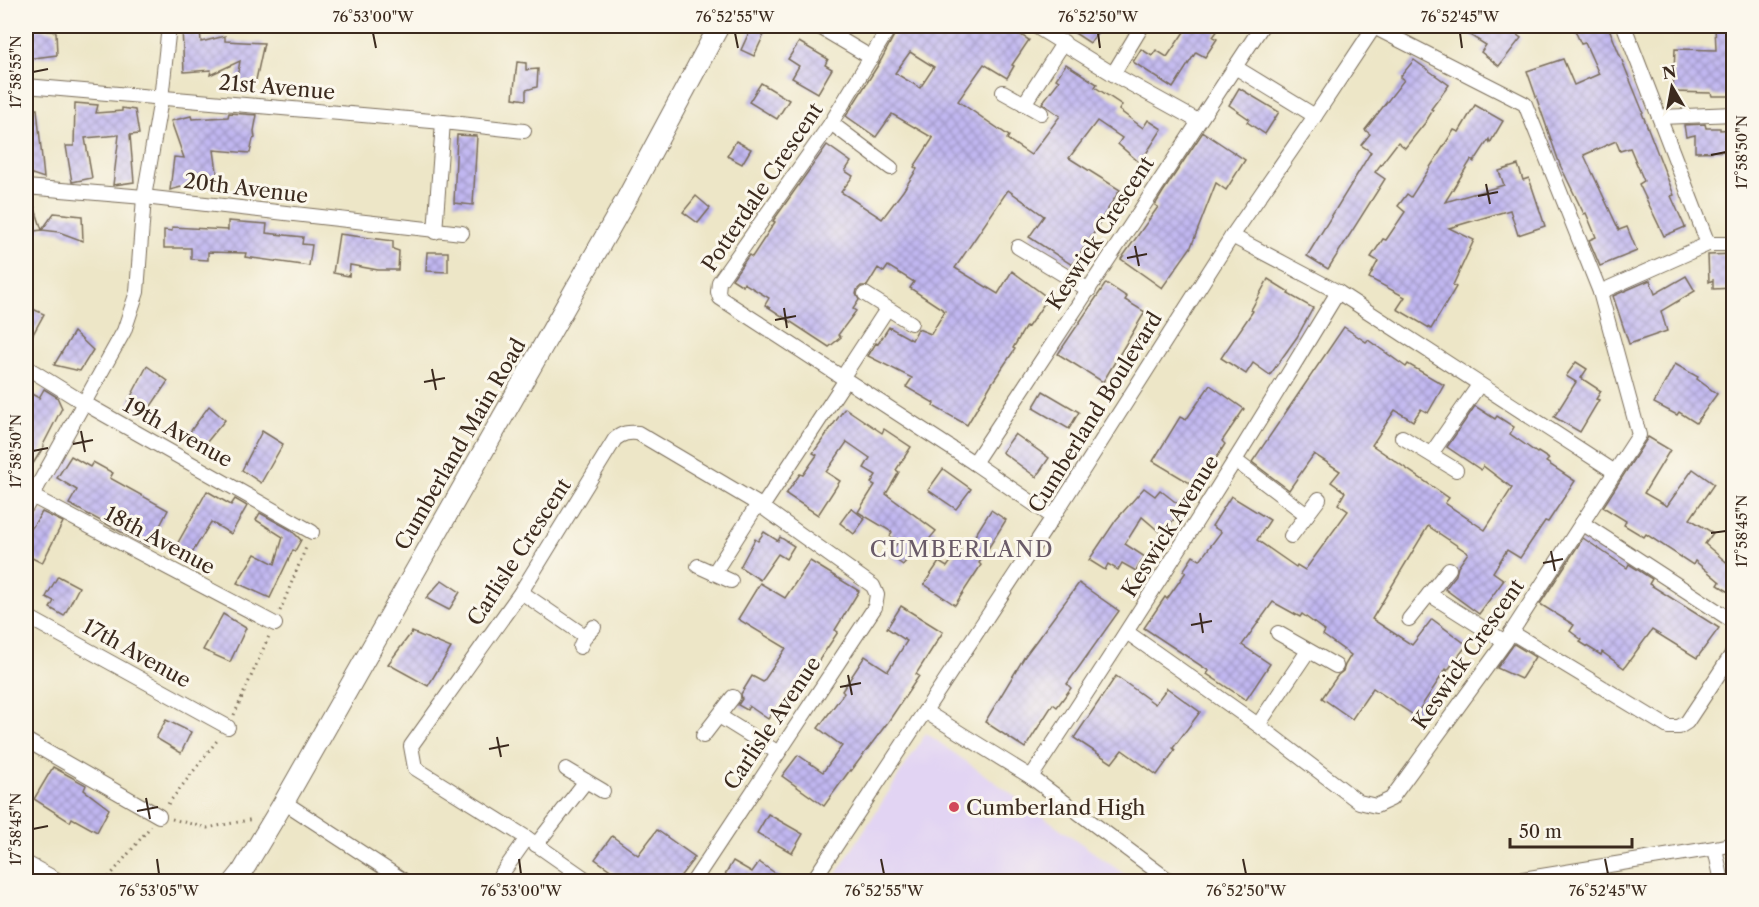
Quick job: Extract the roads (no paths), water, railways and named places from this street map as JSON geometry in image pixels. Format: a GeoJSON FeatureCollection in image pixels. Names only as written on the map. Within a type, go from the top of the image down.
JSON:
{"type":"FeatureCollection","features":[{"type":"Feature","properties":{"kind":"street"},"geometry":{"type":"LineString","coordinates":[[27,498],[124,331],[137,292],[144,197],[161,99],[169,26]]}},
{"type":"Feature","properties":{"kind":"street","name":"Cumberland Main Road"},"geometry":{"type":"LineString","coordinates":[[234,882],[284,802],[627,198],[719,26]]}},
{"type":"Feature","properties":{"kind":"street"},"geometry":{"type":"LineString","coordinates":[[818,26],[872,58]]}},
{"type":"Feature","properties":{"kind":"street","name":"Potterdale Crescent"},"geometry":{"type":"LineString","coordinates":[[890,26],[831,123],[719,282],[718,292],[720,298],[725,302],[974,463],[1053,517]]}},
{"type":"Feature","properties":{"kind":"street"},"geometry":{"type":"LineString","coordinates":[[1035,26],[1113,74],[1198,121]]}},
{"type":"Feature","properties":{"kind":"street"},"geometry":{"type":"LineString","coordinates":[[1113,74],[1142,26]]}},
{"type":"Feature","properties":{"kind":"street","name":"Keswick Crescent"},"geometry":{"type":"LineString","coordinates":[[974,463],[1262,26]]}},
{"type":"Feature","properties":{"kind":"street","name":"Keswick Crescent"},"geometry":{"type":"LineString","coordinates":[[1128,633],[1258,725],[1359,802],[1376,806],[1391,799],[1508,637],[1639,435],[1600,292],[1525,105],[1369,26]]}},
{"type":"Feature","properties":{"kind":"street","name":"Cumberland Boulevard"},"geometry":{"type":"LineString","coordinates":[[812,882],[1053,517],[1232,236],[1315,116],[1369,26]]}},
{"type":"Feature","properties":{"kind":"street"},"geometry":{"type":"LineString","coordinates":[[1624,26],[1661,117],[1708,244]]}},
{"type":"Feature","properties":{"kind":"street"},"geometry":{"type":"LineString","coordinates":[[1024,104],[1064,42]]}},
{"type":"Feature","properties":{"kind":"street"},"geometry":{"type":"LineString","coordinates":[[1235,67],[1315,116]]}},
{"type":"Feature","properties":{"kind":"street","name":"21st Avenue"},"geometry":{"type":"LineString","coordinates":[[26,86],[524,131]]}},
{"type":"Feature","properties":{"kind":"street"},"geometry":{"type":"LineString","coordinates":[[1003,92],[1041,113]]}},
{"type":"Feature","properties":{"kind":"street"},"geometry":{"type":"LineString","coordinates":[[1661,117],[1734,114]]}},
{"type":"Feature","properties":{"kind":"street"},"geometry":{"type":"LineString","coordinates":[[435,232],[443,122]]}},
{"type":"Feature","properties":{"kind":"street"},"geometry":{"type":"LineString","coordinates":[[831,123],[891,168]]}},
{"type":"Feature","properties":{"kind":"street","name":"20th Avenue"},"geometry":{"type":"LineString","coordinates":[[26,187],[144,197],[435,232],[462,233]]}},
{"type":"Feature","properties":{"kind":"street"},"geometry":{"type":"LineString","coordinates":[[1232,236],[1338,292],[1615,472]]}},
{"type":"Feature","properties":{"kind":"street"},"geometry":{"type":"LineString","coordinates":[[1600,292],[1708,244],[1734,244]]}},
{"type":"Feature","properties":{"kind":"street"},"geometry":{"type":"LineString","coordinates":[[1018,247],[1089,290]]}},
{"type":"Feature","properties":{"kind":"street","name":"Keswick Avenue"},"geometry":{"type":"LineString","coordinates":[[1031,777],[1128,633],[1338,292]]}},
{"type":"Feature","properties":{"kind":"street"},"geometry":{"type":"LineString","coordinates":[[865,294],[911,323]]}},
{"type":"Feature","properties":{"kind":"street"},"geometry":{"type":"LineString","coordinates":[[714,573],[843,380],[887,309]]}},
{"type":"Feature","properties":{"kind":"street","name":"19th Avenue"},"geometry":{"type":"LineString","coordinates":[[26,368],[312,532]]}},
{"type":"Feature","properties":{"kind":"street"},"geometry":{"type":"LineString","coordinates":[[1431,454],[1479,385]]}},
{"type":"Feature","properties":{"kind":"street","name":"Carlisle Crescent"},"geometry":{"type":"LineString","coordinates":[[590,882],[415,768],[411,746],[521,592],[615,439],[626,433],[638,433],[760,506],[873,586]]}},
{"type":"Feature","properties":{"kind":"street"},"geometry":{"type":"LineString","coordinates":[[1402,437],[1456,470]]}},
{"type":"Feature","properties":{"kind":"street"},"geometry":{"type":"LineString","coordinates":[[1236,461],[1307,515]]}},
{"type":"Feature","properties":{"kind":"street","name":"18th Avenue"},"geometry":{"type":"LineString","coordinates":[[27,498],[275,624]]}},
{"type":"Feature","properties":{"kind":"street"},"geometry":{"type":"LineString","coordinates":[[1291,536],[1319,499]]}},
{"type":"Feature","properties":{"kind":"street"},"geometry":{"type":"LineString","coordinates":[[1582,523],[1734,621]]}},
{"type":"Feature","properties":{"kind":"street"},"geometry":{"type":"LineString","coordinates":[[698,566],[731,581]]}},
{"type":"Feature","properties":{"kind":"street"},"geometry":{"type":"LineString","coordinates":[[1409,619],[1449,569]]}},
{"type":"Feature","properties":{"kind":"street","name":"Carlisle Avenue"},"geometry":{"type":"LineString","coordinates":[[693,882],[875,607],[877,595],[873,586]]}},
{"type":"Feature","properties":{"kind":"street"},"geometry":{"type":"LineString","coordinates":[[521,592],[586,637]]}},
{"type":"Feature","properties":{"kind":"street"},"geometry":{"type":"LineString","coordinates":[[1429,594],[1668,727],[1679,727],[1687,722],[1734,651]]}},
{"type":"Feature","properties":{"kind":"street","name":"17th Avenue"},"geometry":{"type":"LineString","coordinates":[[26,616],[228,727]]}},
{"type":"Feature","properties":{"kind":"street"},"geometry":{"type":"LineString","coordinates":[[1278,633],[1336,666]]}},
{"type":"Feature","properties":{"kind":"street"},"geometry":{"type":"LineString","coordinates":[[1258,725],[1308,651]]}},
{"type":"Feature","properties":{"kind":"street"},"geometry":{"type":"LineString","coordinates":[[704,736],[733,697]]}},
{"type":"Feature","properties":{"kind":"street"},"geometry":{"type":"LineString","coordinates":[[926,712],[1031,777],[1171,882]]}},
{"type":"Feature","properties":{"kind":"street"},"geometry":{"type":"LineString","coordinates":[[719,716],[777,752]]}},
{"type":"Feature","properties":{"kind":"street"},"geometry":{"type":"LineString","coordinates":[[26,740],[159,816]]}},
{"type":"Feature","properties":{"kind":"street"},"geometry":{"type":"LineString","coordinates":[[566,770],[603,791]]}},
{"type":"Feature","properties":{"kind":"street"},"geometry":{"type":"LineString","coordinates":[[496,882],[586,781]]}},
{"type":"Feature","properties":{"kind":"street"},"geometry":{"type":"LineString","coordinates":[[284,802],[406,882]]}},
{"type":"Feature","properties":{"kind":"street"},"geometry":{"type":"LineString","coordinates":[[1504,882],[1734,844]]}},
{"type":"Feature","properties":{"kind":"street"},"geometry":{"type":"LineString","coordinates":[[1715,848],[1722,882]]}},
{"type":"Feature","properties":{"kind":"street"},"geometry":{"type":"LineString","coordinates":[[26,863],[61,882]]}},
{"type":"Feature","properties":{"kind":"place","name":"Cumberland High"},"geometry":{"type":"Point","coordinates":[954,807]}},
{"type":"Feature","properties":{"kind":"district","name":"CUMBERLAND"},"geometry":{"type":"Point","coordinates":[962,549]}}]}
